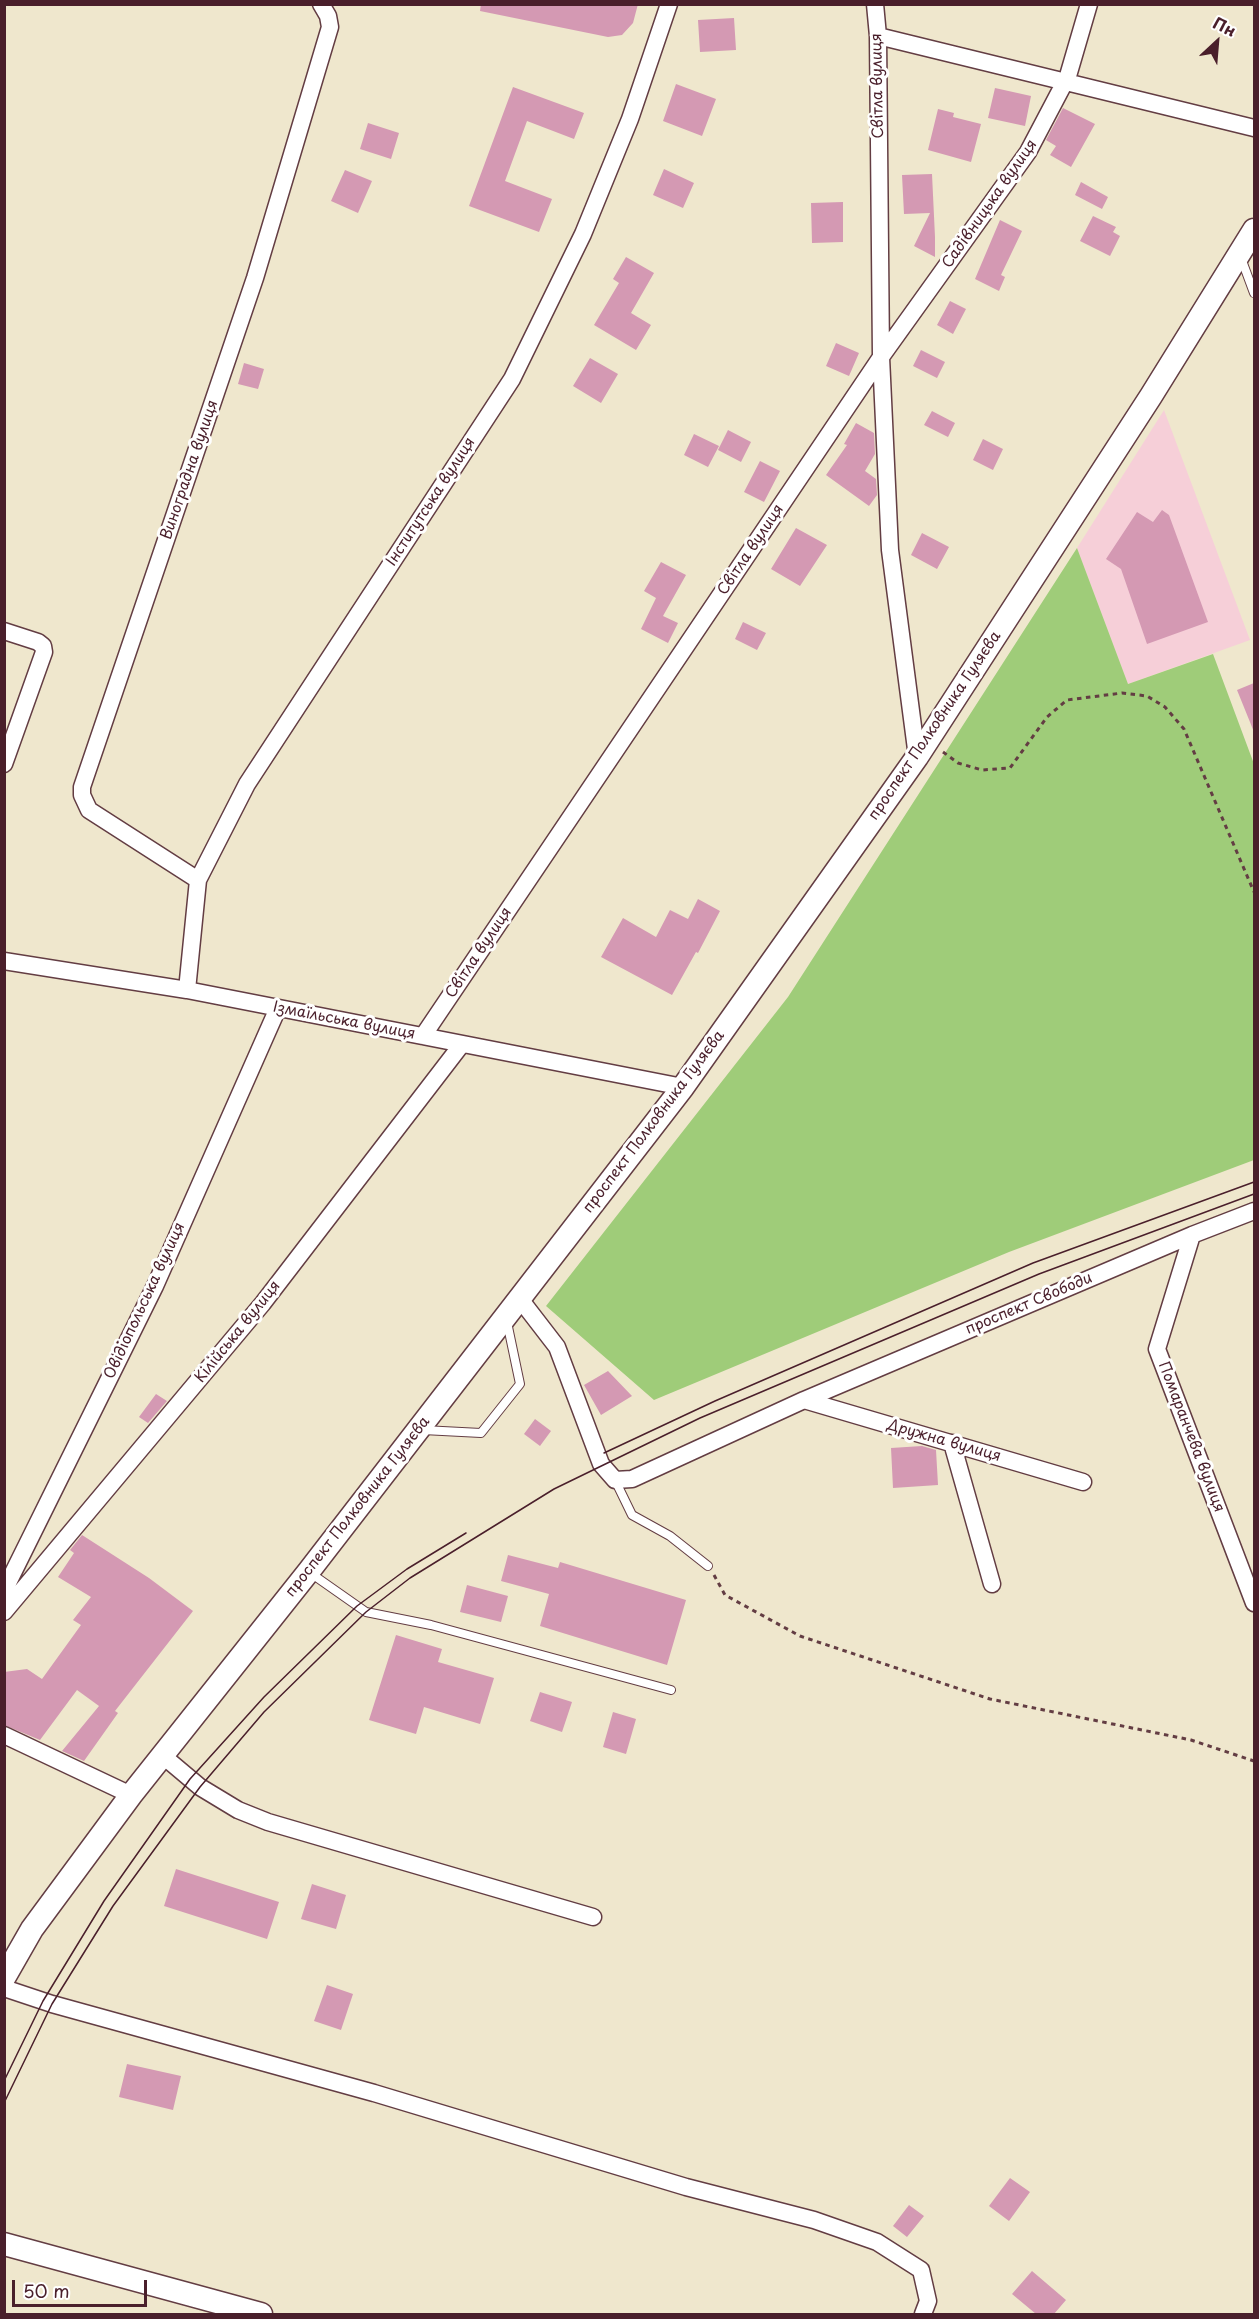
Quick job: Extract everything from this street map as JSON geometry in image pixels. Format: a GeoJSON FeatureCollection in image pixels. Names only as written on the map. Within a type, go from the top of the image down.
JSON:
{"type":"FeatureCollection","features":[{"type":"Feature","properties":{"kind":"main road","name":"проспект Полковника Гуляєва"},"geometry":{"type":"LineString","coordinates":[[4,1978],[32,1929],[131,1795],[309,1571],[683,1087],[922,749],[1151,396],[1254,230]]}},
{"type":"Feature","properties":{"kind":"main road"},"geometry":{"type":"LineString","coordinates":[[4,2244],[261,2314]]}},
{"type":"Feature","properties":{"kind":"street","name":"Виноградна вулиця"},"geometry":{"type":"LineString","coordinates":[[198,880],[90,810],[82,795],[82,787],[255,278],[330,27],[328,16],[321,4]]}},
{"type":"Feature","properties":{"kind":"street","name":"Інститутська вулиця"},"geometry":{"type":"LineString","coordinates":[[187,990],[198,880],[247,784],[512,378],[583,234],[630,119],[669,4]]}},
{"type":"Feature","properties":{"kind":"street","name":"Світла вулиця"},"geometry":{"type":"LineString","coordinates":[[423,1036],[881,357],[878,36],[875,4]]}},
{"type":"Feature","properties":{"kind":"street","name":"Садівницька вулиця"},"geometry":{"type":"LineString","coordinates":[[881,357],[1028,152],[1065,81],[1089,4]]}},
{"type":"Feature","properties":{"kind":"street"},"geometry":{"type":"LineString","coordinates":[[878,36],[1254,128]]}},
{"type":"Feature","properties":{"kind":"street"},"geometry":{"type":"LineString","coordinates":[[881,357],[890,550],[922,749]]}},
{"type":"Feature","properties":{"kind":"street"},"geometry":{"type":"LineString","coordinates":[[4,631],[38,642],[44,652],[9,737],[4,764]]}},
{"type":"Feature","properties":{"kind":"street","name":"Ізмаїльська вулиця"},"geometry":{"type":"LineString","coordinates":[[5,962],[187,990],[683,1087]]}},
{"type":"Feature","properties":{"kind":"street","name":"Овідіопольська вулиця"},"geometry":{"type":"LineString","coordinates":[[4,1591],[154,1286],[278,1008]]}},
{"type":"Feature","properties":{"kind":"street","name":"Кілійська вулиця"},"geometry":{"type":"LineString","coordinates":[[4,1612],[263,1303],[462,1044]]}},
{"type":"Feature","properties":{"kind":"street","name":"проспект Свободи"},"geometry":{"type":"LineString","coordinates":[[615,1480],[632,1479],[804,1400],[1192,1235],[1254,1211]]}},
{"type":"Feature","properties":{"kind":"street","name":"Помаранчева вулиця"},"geometry":{"type":"LineString","coordinates":[[1192,1235],[1157,1348],[1254,1603]]}},
{"type":"Feature","properties":{"kind":"street"},"geometry":{"type":"LineString","coordinates":[[520,1299],[557,1347],[601,1464],[615,1480]]}},
{"type":"Feature","properties":{"kind":"street","name":"Дружна вулиця"},"geometry":{"type":"LineString","coordinates":[[804,1400],[1083,1482]]}},
{"type":"Feature","properties":{"kind":"street"},"geometry":{"type":"LineString","coordinates":[[952,1443],[992,1584]]}},
{"type":"Feature","properties":{"kind":"street"},"geometry":{"type":"LineString","coordinates":[[4,1735],[131,1795]]}},
{"type":"Feature","properties":{"kind":"street"},"geometry":{"type":"LineString","coordinates":[[162,1755],[200,1787],[238,1810],[268,1822],[593,1917]]}},
{"type":"Feature","properties":{"kind":"street"},"geometry":{"type":"LineString","coordinates":[[4,1988],[52,2004],[374,2093],[686,2187],[814,2220],[878,2242],[921,2270],[928,2301],[923,2314]]}},
{"type":"Feature","properties":{"kind":"lane"},"geometry":{"type":"LineString","coordinates":[[1239,254],[1254,293]]}},
{"type":"Feature","properties":{"kind":"lane"},"geometry":{"type":"LineString","coordinates":[[419,1429],[481,1433],[520,1384],[506,1318]]}},
{"type":"Feature","properties":{"kind":"lane"},"geometry":{"type":"LineString","coordinates":[[615,1480],[632,1515],[670,1536],[708,1566]]}},
{"type":"Feature","properties":{"kind":"lane"},"geometry":{"type":"LineString","coordinates":[[309,1571],[366,1612],[431,1625],[671,1690]]}},
{"type":"Feature","properties":{"kind":"path"},"geometry":{"type":"LineString","coordinates":[[922,749],[982,770],[1010,768],[1047,717],[1067,700],[1122,693],[1147,696],[1165,707],[1184,729],[1254,892]]}},
{"type":"Feature","properties":{"kind":"path"},"geometry":{"type":"LineString","coordinates":[[708,1566],[725,1595],[800,1635],[990,1699],[1191,1740],[1254,1761]]}},
{"type":"Feature","properties":{"kind":"shaded area"},"geometry":{"type":"Polygon","coordinates":[[[1164,410],[1250,640],[1128,684],[1077,548],[1164,410]]]}},
{"type":"Feature","properties":{"kind":"green space"},"geometry":{"type":"Polygon","coordinates":[[[1077,548],[1128,684],[1213,654],[1254,764],[1254,1160],[1009,1252],[654,1400],[546,1306],[788,997],[1077,548]]]}},
{"type":"Feature","properties":{"kind":"building"},"geometry":{"type":"Polygon","coordinates":[[[481,4],[638,4],[633,23],[622,35],[608,37],[480,11],[481,4]]]}},
{"type":"Feature","properties":{"kind":"building"},"geometry":{"type":"Polygon","coordinates":[[[734,18],[736,50],[700,52],[698,20],[734,18]]]}},
{"type":"Feature","properties":{"kind":"building"},"geometry":{"type":"Polygon","coordinates":[[[676,84],[716,99],[702,136],[663,121],[676,84]]]}},
{"type":"Feature","properties":{"kind":"building"},"geometry":{"type":"Polygon","coordinates":[[[513,87],[584,113],[574,139],[527,121],[505,181],[552,199],[539,232],[469,206],[513,87]]]}},
{"type":"Feature","properties":{"kind":"building"},"geometry":{"type":"Polygon","coordinates":[[[995,88],[1031,96],[1025,126],[988,118],[995,88]]]}},
{"type":"Feature","properties":{"kind":"building"},"geometry":{"type":"Polygon","coordinates":[[[1063,108],[1095,124],[1071,167],[1050,155],[1056,146],[1046,140],[1063,108]]]}},
{"type":"Feature","properties":{"kind":"building"},"geometry":{"type":"Polygon","coordinates":[[[938,109],[954,113],[953,117],[981,124],[971,162],[928,150],[938,109]]]}},
{"type":"Feature","properties":{"kind":"building"},"geometry":{"type":"Polygon","coordinates":[[[368,123],[399,133],[391,159],[360,149],[368,123]]]}},
{"type":"Feature","properties":{"kind":"building"},"geometry":{"type":"Polygon","coordinates":[[[664,169],[694,183],[683,208],[653,195],[664,169]]]}},
{"type":"Feature","properties":{"kind":"building"},"geometry":{"type":"Polygon","coordinates":[[[345,170],[372,181],[358,213],[331,201],[345,170]]]}},
{"type":"Feature","properties":{"kind":"building"},"geometry":{"type":"Polygon","coordinates":[[[932,174],[935,257],[914,246],[930,213],[904,214],[902,175],[932,174]]]}},
{"type":"Feature","properties":{"kind":"building"},"geometry":{"type":"Polygon","coordinates":[[[1081,182],[1108,197],[1102,209],[1075,195],[1081,182]]]}},
{"type":"Feature","properties":{"kind":"building"},"geometry":{"type":"Polygon","coordinates":[[[843,202],[843,242],[812,243],[811,203],[843,202]]]}},
{"type":"Feature","properties":{"kind":"building"},"geometry":{"type":"Polygon","coordinates":[[[1093,216],[1116,227],[1113,232],[1120,236],[1110,256],[1080,241],[1093,216]]]}},
{"type":"Feature","properties":{"kind":"building"},"geometry":{"type":"Polygon","coordinates":[[[1000,220],[1022,231],[1001,275],[1005,277],[999,291],[975,279],[1000,220]]]}},
{"type":"Feature","properties":{"kind":"building"},"geometry":{"type":"Polygon","coordinates":[[[626,257],[654,273],[631,313],[651,325],[636,350],[594,325],[619,283],[613,279],[626,257]]]}},
{"type":"Feature","properties":{"kind":"building"},"geometry":{"type":"Polygon","coordinates":[[[950,301],[966,309],[953,334],[937,325],[950,301]]]}},
{"type":"Feature","properties":{"kind":"building"},"geometry":{"type":"Polygon","coordinates":[[[836,343],[859,353],[849,376],[826,366],[836,343]]]}},
{"type":"Feature","properties":{"kind":"building"},"geometry":{"type":"Polygon","coordinates":[[[921,350],[945,362],[937,378],[913,366],[921,350]]]}},
{"type":"Feature","properties":{"kind":"building"},"geometry":{"type":"Polygon","coordinates":[[[590,358],[618,374],[601,403],[573,386],[590,358]]]}},
{"type":"Feature","properties":{"kind":"building"},"geometry":{"type":"Polygon","coordinates":[[[244,363],[264,369],[258,389],[238,384],[244,363]]]}},
{"type":"Feature","properties":{"kind":"building"},"geometry":{"type":"Polygon","coordinates":[[[932,411],[955,423],[948,437],[924,425],[932,411]]]}},
{"type":"Feature","properties":{"kind":"building"},"geometry":{"type":"Polygon","coordinates":[[[856,423],[874,433],[875,454],[865,471],[876,479],[877,495],[869,506],[826,475],[847,445],[844,444],[856,423]]]}},
{"type":"Feature","properties":{"kind":"building"},"geometry":{"type":"Polygon","coordinates":[[[728,430],[751,442],[741,462],[718,450],[728,430]]]}},
{"type":"Feature","properties":{"kind":"building"},"geometry":{"type":"Polygon","coordinates":[[[694,434],[719,446],[708,467],[684,455],[694,434]]]}},
{"type":"Feature","properties":{"kind":"building"},"geometry":{"type":"Polygon","coordinates":[[[983,439],[1003,449],[993,470],[973,460],[983,439]]]}},
{"type":"Feature","properties":{"kind":"building"},"geometry":{"type":"Polygon","coordinates":[[[760,461],[780,471],[764,502],[744,492],[760,461]]]}},
{"type":"Feature","properties":{"kind":"building"},"geometry":{"type":"Polygon","coordinates":[[[1162,510],[1169,515],[1208,622],[1147,644],[1121,569],[1106,559],[1137,512],[1153,522],[1162,510]]]}},
{"type":"Feature","properties":{"kind":"building"},"geometry":{"type":"Polygon","coordinates":[[[796,528],[827,545],[800,586],[771,569],[796,528]]]}},
{"type":"Feature","properties":{"kind":"building"},"geometry":{"type":"Polygon","coordinates":[[[922,533],[949,547],[937,569],[911,555],[922,533]]]}},
{"type":"Feature","properties":{"kind":"building"},"geometry":{"type":"Polygon","coordinates":[[[661,562],[686,575],[663,616],[678,623],[668,643],[641,629],[656,598],[644,591],[661,562]]]}},
{"type":"Feature","properties":{"kind":"building"},"geometry":{"type":"Polygon","coordinates":[[[743,622],[766,633],[757,650],[735,639],[743,622]]]}},
{"type":"Feature","properties":{"kind":"building"},"geometry":{"type":"Polygon","coordinates":[[[1254,683],[1254,732],[1237,690],[1254,683]]]}},
{"type":"Feature","properties":{"kind":"building"},"geometry":{"type":"Polygon","coordinates":[[[698,899],[720,911],[672,995],[601,957],[623,918],[656,937],[670,910],[688,919],[698,899]]]}},
{"type":"Feature","properties":{"kind":"building"},"geometry":{"type":"Polygon","coordinates":[[[608,1371],[632,1396],[601,1415],[584,1385],[608,1371]]]}},
{"type":"Feature","properties":{"kind":"building"},"geometry":{"type":"Polygon","coordinates":[[[156,1394],[167,1401],[148,1423],[139,1417],[156,1394]]]}},
{"type":"Feature","properties":{"kind":"building"},"geometry":{"type":"Polygon","coordinates":[[[535,1419],[551,1431],[540,1446],[524,1434],[535,1419]]]}},
{"type":"Feature","properties":{"kind":"building"},"geometry":{"type":"Polygon","coordinates":[[[922,1446],[936,1450],[938,1485],[893,1488],[891,1448],[922,1446]]]}},
{"type":"Feature","properties":{"kind":"building"},"geometry":{"type":"Polygon","coordinates":[[[82,1535],[149,1578],[193,1611],[115,1711],[118,1713],[84,1761],[62,1751],[99,1706],[77,1690],[40,1740],[4,1725],[4,1672],[27,1669],[42,1679],[81,1625],[73,1620],[91,1597],[58,1577],[74,1553],[70,1550],[82,1535]]]}},
{"type":"Feature","properties":{"kind":"building"},"geometry":{"type":"Polygon","coordinates":[[[508,1555],[558,1568],[560,1562],[686,1600],[667,1665],[540,1626],[549,1594],[501,1581],[508,1555]]]}},
{"type":"Feature","properties":{"kind":"building"},"geometry":{"type":"Polygon","coordinates":[[[467,1585],[508,1596],[501,1622],[460,1612],[467,1585]]]}},
{"type":"Feature","properties":{"kind":"building"},"geometry":{"type":"Polygon","coordinates":[[[396,1635],[442,1649],[438,1662],[494,1678],[480,1724],[424,1707],[416,1734],[369,1720],[396,1635]]]}},
{"type":"Feature","properties":{"kind":"building"},"geometry":{"type":"Polygon","coordinates":[[[540,1692],[572,1702],[562,1732],[530,1721],[540,1692]]]}},
{"type":"Feature","properties":{"kind":"building"},"geometry":{"type":"Polygon","coordinates":[[[613,1712],[636,1719],[626,1754],[603,1747],[613,1712]]]}},
{"type":"Feature","properties":{"kind":"building"},"geometry":{"type":"Polygon","coordinates":[[[176,1869],[279,1902],[267,1939],[164,1906],[176,1869]]]}},
{"type":"Feature","properties":{"kind":"building"},"geometry":{"type":"Polygon","coordinates":[[[312,1884],[346,1895],[336,1929],[301,1919],[312,1884]]]}},
{"type":"Feature","properties":{"kind":"building"},"geometry":{"type":"Polygon","coordinates":[[[327,1985],[353,1994],[341,2030],[314,2021],[327,1985]]]}},
{"type":"Feature","properties":{"kind":"building"},"geometry":{"type":"Polygon","coordinates":[[[127,2064],[181,2076],[173,2110],[119,2097],[127,2064]]]}},
{"type":"Feature","properties":{"kind":"building"},"geometry":{"type":"Polygon","coordinates":[[[1010,2178],[1030,2192],[1009,2221],[989,2206],[1010,2178]]]}},
{"type":"Feature","properties":{"kind":"building"},"geometry":{"type":"Polygon","coordinates":[[[909,2205],[924,2216],[907,2237],[893,2226],[909,2205]]]}},
{"type":"Feature","properties":{"kind":"building"},"geometry":{"type":"Polygon","coordinates":[[[1032,2271],[1066,2300],[1054,2314],[1036,2314],[1012,2294],[1032,2271]]]}},
{"type":"Feature","properties":{"kind":"tram line"},"geometry":{"type":"LineString","coordinates":[[604,1453],[715,1401],[1033,1263],[1254,1182]]}},
{"type":"Feature","properties":{"kind":"tram line"},"geometry":{"type":"LineString","coordinates":[[4,2103],[52,2004],[113,1906],[200,1787],[264,1712],[366,1612],[410,1578],[554,1489],[700,1418],[1039,1274],[1254,1194]]}},
{"type":"Feature","properties":{"kind":"tram line"},"geometry":{"type":"LineString","coordinates":[[4,2081],[43,2001],[104,1901],[190,1779],[264,1697],[357,1606],[407,1569],[466,1533]]}}]}
